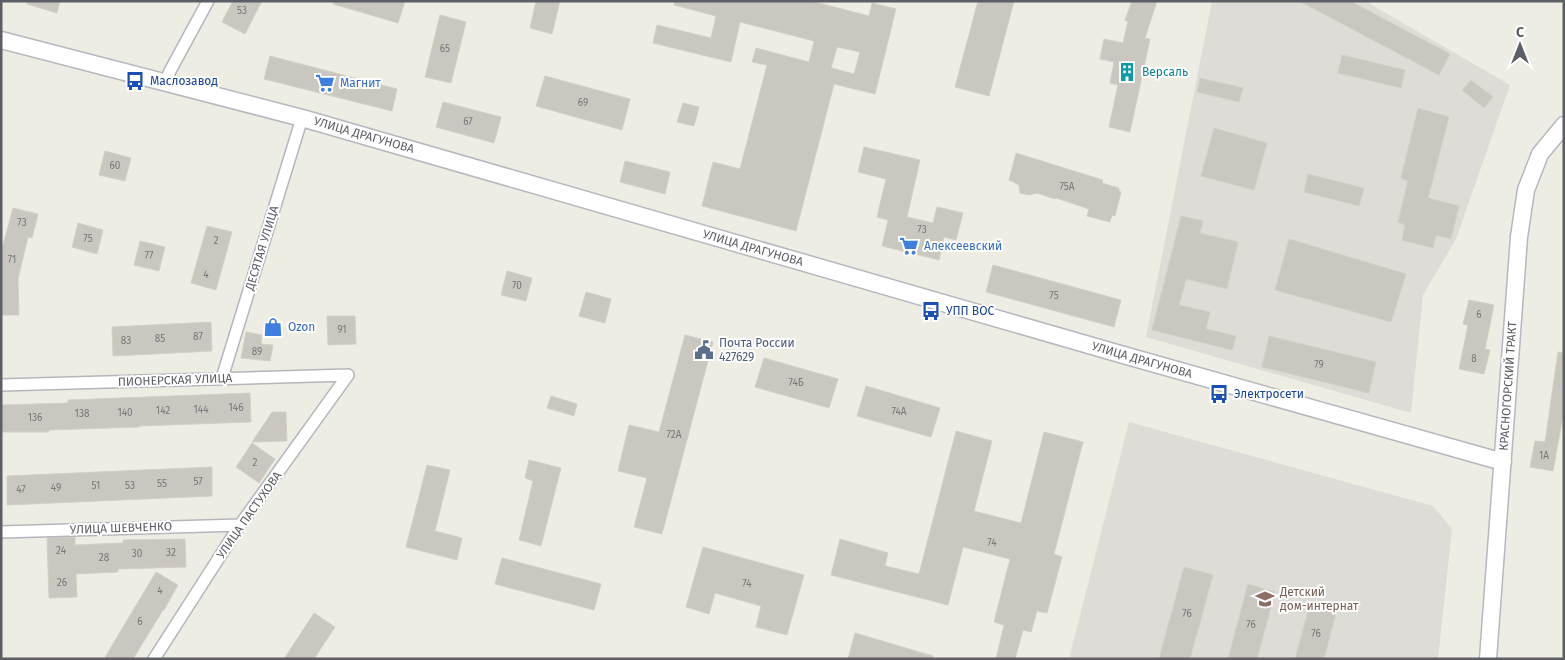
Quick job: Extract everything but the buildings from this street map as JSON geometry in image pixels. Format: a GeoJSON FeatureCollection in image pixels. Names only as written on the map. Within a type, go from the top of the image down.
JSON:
{"type":"FeatureCollection","features":[{"type":"Feature","properties":{"kind":"main road","name":"УЛИЦА ДРАГУНОВА"},"geometry":{"type":"LineString","coordinates":[[1,40],[302,118],[1502,462]]}},
{"type":"Feature","properties":{"kind":"main road","name":"КРАСНОГОРСКИЙ ТРАКТ"},"geometry":{"type":"LineString","coordinates":[[1488,659],[1518,237],[1526,190],[1540,154],[1564,125]]}},
{"type":"Feature","properties":{"kind":"street"},"geometry":{"type":"LineString","coordinates":[[166,82],[170,71],[208,1]]}},
{"type":"Feature","properties":{"kind":"street","name":"ДЕСЯТАЯ УЛИЦА"},"geometry":{"type":"LineString","coordinates":[[222,378],[302,118]]}},
{"type":"Feature","properties":{"kind":"street","name":"ПИОНЕРСКАЯ УЛИЦА"},"geometry":{"type":"LineString","coordinates":[[1,385],[348,375]]}},
{"type":"Feature","properties":{"kind":"street","name":"УЛИЦА ПАСТУХОВА"},"geometry":{"type":"LineString","coordinates":[[154,659],[240,524],[348,375]]}},
{"type":"Feature","properties":{"kind":"street","name":"УЛИЦА ШЕВЧЕНКО"},"geometry":{"type":"LineString","coordinates":[[1,532],[240,524]]}},
{"type":"Feature","properties":{"kind":"shaded area"},"geometry":{"type":"Polygon","coordinates":[[[1212,1],[1365,1],[1510,85],[1456,239],[1423,295],[1411,413],[1146,337],[1212,1]]]}},
{"type":"Feature","properties":{"kind":"shaded area"},"geometry":{"type":"Polygon","coordinates":[[[1129,422],[1433,506],[1452,529],[1438,659],[1069,659],[1129,422]]]}},
{"type":"Feature","properties":{"kind":"place","name":"Версаль"},"geometry":{"type":"Point","coordinates":[1127,72]}},
{"type":"Feature","properties":{"kind":"place","name":"Маслозавод"},"geometry":{"type":"Point","coordinates":[135,81]}},
{"type":"Feature","properties":{"kind":"place","name":"Магнит"},"geometry":{"type":"Point","coordinates":[325,83]}},
{"type":"Feature","properties":{"kind":"place","name":"Алексеевский"},"geometry":{"type":"Point","coordinates":[909,246]}},
{"type":"Feature","properties":{"kind":"place","name":"УПП ВОС"},"geometry":{"type":"Point","coordinates":[931,311]}},
{"type":"Feature","properties":{"kind":"place","name":"Ozon"},"geometry":{"type":"Point","coordinates":[273,327]}},
{"type":"Feature","properties":{"kind":"place","name":"Почта России 427629"},"geometry":{"type":"Point","coordinates":[704,350]}},
{"type":"Feature","properties":{"kind":"place","name":"Электросети"},"geometry":{"type":"Point","coordinates":[1219,394]}},
{"type":"Feature","properties":{"kind":"place","name":"Детский дом-интернат"},"geometry":{"type":"Point","coordinates":[1265,599]}}]}
